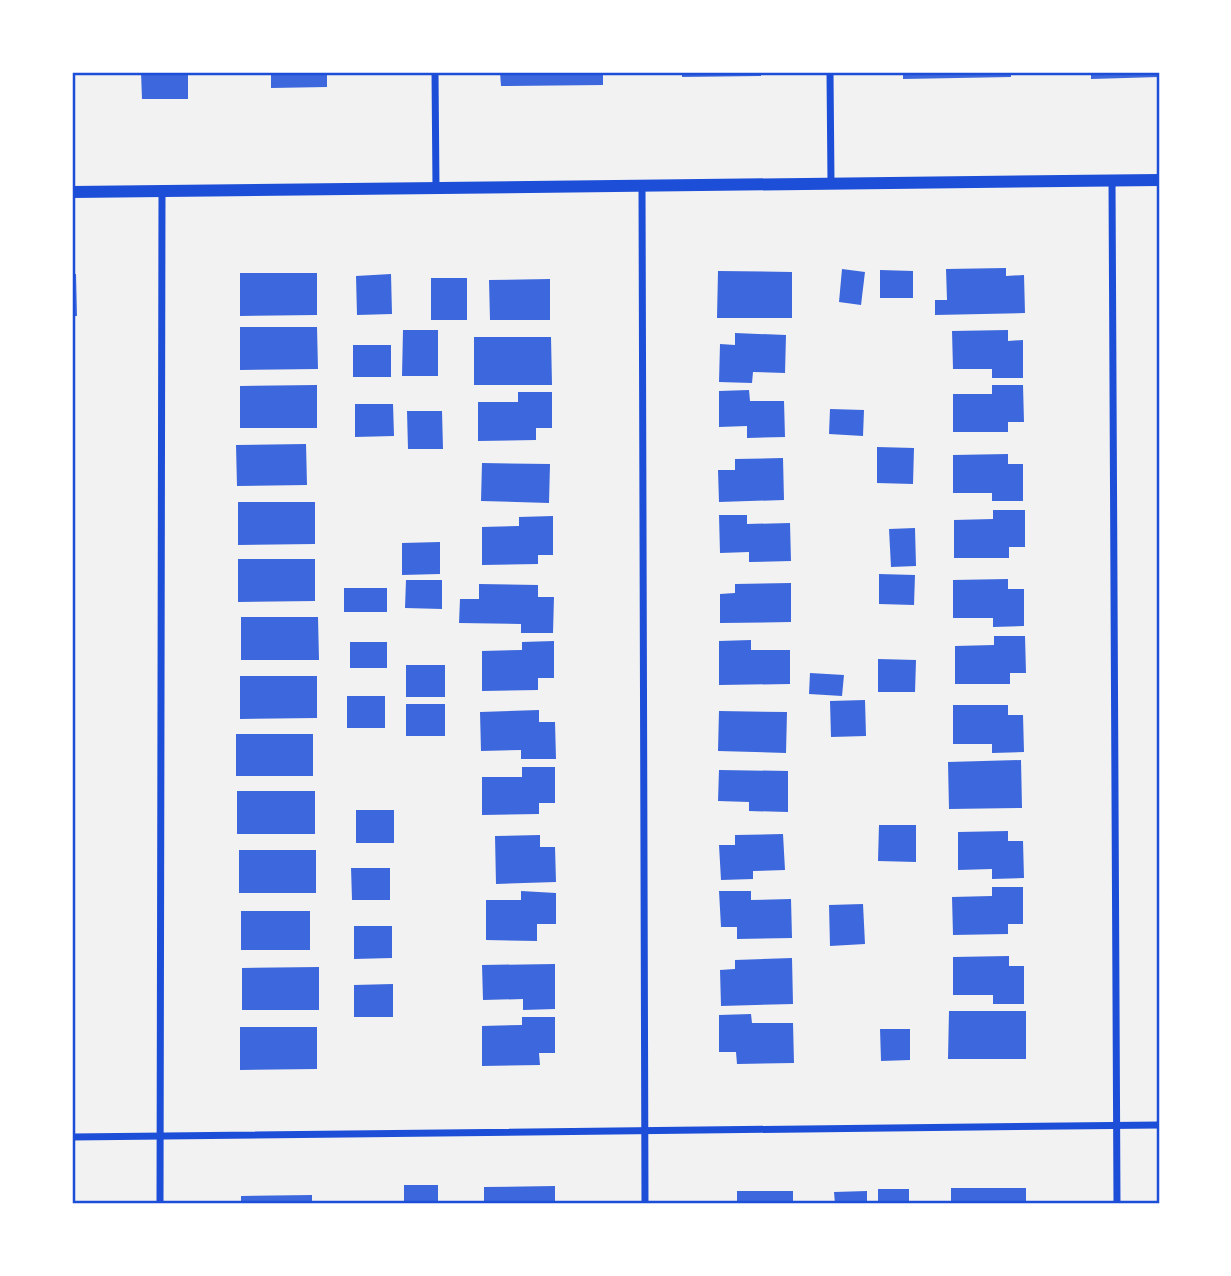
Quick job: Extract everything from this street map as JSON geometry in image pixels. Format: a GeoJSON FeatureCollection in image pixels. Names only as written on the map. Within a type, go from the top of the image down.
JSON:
{"type":"FeatureCollection","features":[{"type":"Feature","properties":{"kind":"street"},"geometry":{"type":"LineString","coordinates":[[435,72],[436,188]]}},
{"type":"Feature","properties":{"kind":"street"},"geometry":{"type":"LineString","coordinates":[[830,72],[831,183]]}},
{"type":"Feature","properties":{"kind":"street"},"geometry":{"type":"LineString","coordinates":[[1112,180],[1117,1204]]}},
{"type":"Feature","properties":{"kind":"street"},"geometry":{"type":"LineString","coordinates":[[72,192],[1159,180]]}},
{"type":"Feature","properties":{"kind":"street"},"geometry":{"type":"LineString","coordinates":[[642,186],[645,1204]]}},
{"type":"Feature","properties":{"kind":"street"},"geometry":{"type":"LineString","coordinates":[[160,1204],[162,191]]}},
{"type":"Feature","properties":{"kind":"street"},"geometry":{"type":"LineString","coordinates":[[72,1137],[1159,1125]]}},
{"type":"Feature","properties":{"kind":"building"},"geometry":{"type":"Polygon","coordinates":[[[141,72],[188,72],[188,99],[142,99],[141,72]]]}},
{"type":"Feature","properties":{"kind":"building"},"geometry":{"type":"Polygon","coordinates":[[[271,72],[327,72],[327,87],[271,88],[271,72]]]}},
{"type":"Feature","properties":{"kind":"building"},"geometry":{"type":"Polygon","coordinates":[[[500,72],[603,72],[603,85],[501,86],[500,72]]]}},
{"type":"Feature","properties":{"kind":"building"},"geometry":{"type":"Polygon","coordinates":[[[682,72],[761,72],[761,76],[682,77],[682,72]]]}},
{"type":"Feature","properties":{"kind":"building"},"geometry":{"type":"Polygon","coordinates":[[[903,72],[1011,72],[1011,77],[903,79],[903,72]]]}},
{"type":"Feature","properties":{"kind":"building"},"geometry":{"type":"Polygon","coordinates":[[[1091,72],[1159,72],[1159,77],[1091,79],[1091,72]]]}},
{"type":"Feature","properties":{"kind":"building"},"geometry":{"type":"Polygon","coordinates":[[[1006,268],[1006,276],[1024,275],[1025,313],[935,315],[935,300],[947,300],[946,269],[1006,268]]]}},
{"type":"Feature","properties":{"kind":"building"},"geometry":{"type":"Polygon","coordinates":[[[842,269],[865,272],[861,305],[839,302],[842,269]]]}},
{"type":"Feature","properties":{"kind":"building"},"geometry":{"type":"Polygon","coordinates":[[[880,270],[913,271],[913,298],[880,298],[880,270]]]}},
{"type":"Feature","properties":{"kind":"building"},"geometry":{"type":"Polygon","coordinates":[[[718,271],[792,272],[792,318],[717,318],[718,271]]]}},
{"type":"Feature","properties":{"kind":"building"},"geometry":{"type":"Polygon","coordinates":[[[240,273],[317,273],[317,315],[240,316],[240,273]]]}},
{"type":"Feature","properties":{"kind":"building"},"geometry":{"type":"Polygon","coordinates":[[[72,274],[76,274],[77,316],[72,316],[72,274]]]}},
{"type":"Feature","properties":{"kind":"building"},"geometry":{"type":"Polygon","coordinates":[[[391,274],[392,314],[357,315],[356,276],[391,274]]]}},
{"type":"Feature","properties":{"kind":"building"},"geometry":{"type":"Polygon","coordinates":[[[431,278],[467,278],[467,320],[431,320],[431,278]]]}},
{"type":"Feature","properties":{"kind":"building"},"geometry":{"type":"Polygon","coordinates":[[[550,279],[550,320],[490,320],[489,280],[550,279]]]}},
{"type":"Feature","properties":{"kind":"building"},"geometry":{"type":"Polygon","coordinates":[[[240,327],[317,327],[318,369],[240,370],[240,327]]]}},
{"type":"Feature","properties":{"kind":"building"},"geometry":{"type":"Polygon","coordinates":[[[403,330],[438,330],[438,376],[402,376],[403,330]]]}},
{"type":"Feature","properties":{"kind":"building"},"geometry":{"type":"Polygon","coordinates":[[[1008,330],[1008,341],[1023,340],[1023,378],[992,378],[992,369],[953,369],[952,331],[1008,330]]]}},
{"type":"Feature","properties":{"kind":"building"},"geometry":{"type":"Polygon","coordinates":[[[735,333],[786,335],[785,373],[753,372],[752,383],[719,382],[720,344],[735,345],[735,333]]]}},
{"type":"Feature","properties":{"kind":"building"},"geometry":{"type":"Polygon","coordinates":[[[474,337],[551,337],[552,385],[474,385],[474,337]]]}},
{"type":"Feature","properties":{"kind":"building"},"geometry":{"type":"Polygon","coordinates":[[[353,345],[391,345],[391,377],[353,377],[353,345]]]}},
{"type":"Feature","properties":{"kind":"building"},"geometry":{"type":"Polygon","coordinates":[[[317,385],[317,428],[240,428],[240,386],[317,385]]]}},
{"type":"Feature","properties":{"kind":"building"},"geometry":{"type":"Polygon","coordinates":[[[992,385],[1023,385],[1024,422],[1008,422],[1008,432],[953,432],[953,394],[992,394],[992,385]]]}},
{"type":"Feature","properties":{"kind":"building"},"geometry":{"type":"Polygon","coordinates":[[[749,390],[750,401],[784,401],[785,437],[747,438],[747,426],[719,427],[719,391],[749,390]]]}},
{"type":"Feature","properties":{"kind":"building"},"geometry":{"type":"Polygon","coordinates":[[[518,392],[552,392],[552,428],[536,428],[536,440],[478,441],[478,402],[518,402],[518,392]]]}},
{"type":"Feature","properties":{"kind":"building"},"geometry":{"type":"Polygon","coordinates":[[[355,404],[393,404],[394,436],[355,437],[355,404]]]}},
{"type":"Feature","properties":{"kind":"building"},"geometry":{"type":"Polygon","coordinates":[[[830,409],[864,410],[863,436],[829,434],[830,409]]]}},
{"type":"Feature","properties":{"kind":"building"},"geometry":{"type":"Polygon","coordinates":[[[407,411],[442,411],[443,449],[408,449],[407,411]]]}},
{"type":"Feature","properties":{"kind":"building"},"geometry":{"type":"Polygon","coordinates":[[[306,444],[307,485],[237,486],[236,445],[306,444]]]}},
{"type":"Feature","properties":{"kind":"building"},"geometry":{"type":"Polygon","coordinates":[[[877,447],[914,448],[913,484],[877,483],[877,447]]]}},
{"type":"Feature","properties":{"kind":"building"},"geometry":{"type":"Polygon","coordinates":[[[1008,454],[1008,464],[1023,464],[1023,501],[992,501],[992,493],[953,493],[953,455],[1008,454]]]}},
{"type":"Feature","properties":{"kind":"building"},"geometry":{"type":"Polygon","coordinates":[[[783,458],[784,500],[719,502],[718,470],[735,470],[735,459],[783,458]]]}},
{"type":"Feature","properties":{"kind":"building"},"geometry":{"type":"Polygon","coordinates":[[[482,463],[550,464],[549,503],[481,501],[482,463]]]}},
{"type":"Feature","properties":{"kind":"building"},"geometry":{"type":"Polygon","coordinates":[[[238,502],[315,502],[315,544],[238,545],[238,502]]]}},
{"type":"Feature","properties":{"kind":"building"},"geometry":{"type":"Polygon","coordinates":[[[993,510],[1025,510],[1025,547],[1009,547],[1009,558],[954,558],[954,520],[993,519],[993,510]]]}},
{"type":"Feature","properties":{"kind":"building"},"geometry":{"type":"Polygon","coordinates":[[[719,515],[747,515],[747,524],[790,523],[791,561],[749,562],[749,552],[720,553],[719,515]]]}},
{"type":"Feature","properties":{"kind":"building"},"geometry":{"type":"Polygon","coordinates":[[[553,516],[553,555],[538,555],[538,564],[482,565],[482,527],[519,526],[519,517],[553,516]]]}},
{"type":"Feature","properties":{"kind":"building"},"geometry":{"type":"Polygon","coordinates":[[[915,528],[916,566],[891,567],[889,529],[915,528]]]}},
{"type":"Feature","properties":{"kind":"building"},"geometry":{"type":"Polygon","coordinates":[[[440,542],[440,574],[402,575],[402,543],[440,542]]]}},
{"type":"Feature","properties":{"kind":"building"},"geometry":{"type":"Polygon","coordinates":[[[238,559],[315,559],[315,601],[238,602],[238,559]]]}},
{"type":"Feature","properties":{"kind":"building"},"geometry":{"type":"Polygon","coordinates":[[[879,574],[915,575],[914,605],[879,604],[879,574]]]}},
{"type":"Feature","properties":{"kind":"building"},"geometry":{"type":"Polygon","coordinates":[[[1008,579],[1008,589],[1024,589],[1024,626],[993,627],[993,618],[953,618],[953,580],[1008,579]]]}},
{"type":"Feature","properties":{"kind":"building"},"geometry":{"type":"Polygon","coordinates":[[[406,580],[442,580],[442,609],[405,608],[406,580]]]}},
{"type":"Feature","properties":{"kind":"building"},"geometry":{"type":"Polygon","coordinates":[[[791,583],[791,622],[720,623],[720,594],[735,593],[735,584],[791,583]]]}},
{"type":"Feature","properties":{"kind":"building"},"geometry":{"type":"Polygon","coordinates":[[[479,584],[538,585],[538,597],[554,597],[553,633],[521,633],[521,624],[459,623],[460,599],[479,599],[479,584]]]}},
{"type":"Feature","properties":{"kind":"building"},"geometry":{"type":"Polygon","coordinates":[[[344,588],[387,588],[387,612],[344,612],[344,588]]]}},
{"type":"Feature","properties":{"kind":"building"},"geometry":{"type":"Polygon","coordinates":[[[241,617],[318,617],[319,660],[241,660],[241,617]]]}},
{"type":"Feature","properties":{"kind":"building"},"geometry":{"type":"Polygon","coordinates":[[[994,636],[1025,636],[1026,673],[1010,673],[1010,684],[955,684],[955,646],[994,645],[994,636]]]}},
{"type":"Feature","properties":{"kind":"building"},"geometry":{"type":"Polygon","coordinates":[[[751,640],[751,650],[790,650],[790,684],[719,685],[719,641],[751,640]]]}},
{"type":"Feature","properties":{"kind":"building"},"geometry":{"type":"Polygon","coordinates":[[[554,641],[554,678],[538,678],[538,690],[482,691],[482,651],[522,650],[522,642],[554,641]]]}},
{"type":"Feature","properties":{"kind":"building"},"geometry":{"type":"Polygon","coordinates":[[[350,642],[387,642],[387,668],[350,668],[350,642]]]}},
{"type":"Feature","properties":{"kind":"building"},"geometry":{"type":"Polygon","coordinates":[[[878,659],[916,660],[915,692],[878,692],[878,659]]]}},
{"type":"Feature","properties":{"kind":"building"},"geometry":{"type":"Polygon","coordinates":[[[406,665],[445,665],[445,697],[406,697],[406,665]]]}},
{"type":"Feature","properties":{"kind":"building"},"geometry":{"type":"Polygon","coordinates":[[[810,673],[844,675],[842,696],[809,694],[810,673]]]}},
{"type":"Feature","properties":{"kind":"building"},"geometry":{"type":"Polygon","coordinates":[[[240,676],[317,676],[317,718],[240,719],[240,676]]]}},
{"type":"Feature","properties":{"kind":"building"},"geometry":{"type":"Polygon","coordinates":[[[347,696],[385,696],[385,728],[347,728],[347,696]]]}},
{"type":"Feature","properties":{"kind":"building"},"geometry":{"type":"Polygon","coordinates":[[[865,700],[866,736],[831,737],[830,701],[865,700]]]}},
{"type":"Feature","properties":{"kind":"building"},"geometry":{"type":"Polygon","coordinates":[[[406,704],[445,704],[445,736],[406,736],[406,704]]]}},
{"type":"Feature","properties":{"kind":"building"},"geometry":{"type":"Polygon","coordinates":[[[953,705],[1008,705],[1008,715],[1023,715],[1024,752],[992,753],[992,744],[953,744],[953,705]]]}},
{"type":"Feature","properties":{"kind":"building"},"geometry":{"type":"Polygon","coordinates":[[[539,710],[539,722],[555,722],[556,759],[521,759],[521,750],[481,751],[480,712],[539,710]]]}},
{"type":"Feature","properties":{"kind":"building"},"geometry":{"type":"Polygon","coordinates":[[[719,711],[787,712],[786,753],[718,751],[719,711]]]}},
{"type":"Feature","properties":{"kind":"building"},"geometry":{"type":"Polygon","coordinates":[[[236,734],[313,734],[313,776],[236,776],[236,734]]]}},
{"type":"Feature","properties":{"kind":"building"},"geometry":{"type":"Polygon","coordinates":[[[1021,760],[1022,808],[949,809],[948,762],[1021,760]]]}},
{"type":"Feature","properties":{"kind":"building"},"geometry":{"type":"Polygon","coordinates":[[[522,767],[555,767],[555,803],[539,803],[539,814],[482,815],[482,777],[522,777],[522,767]]]}},
{"type":"Feature","properties":{"kind":"building"},"geometry":{"type":"Polygon","coordinates":[[[719,770],[788,771],[788,812],[749,811],[749,802],[718,801],[719,770]]]}},
{"type":"Feature","properties":{"kind":"building"},"geometry":{"type":"Polygon","coordinates":[[[237,791],[315,791],[315,834],[237,834],[237,791]]]}},
{"type":"Feature","properties":{"kind":"building"},"geometry":{"type":"Polygon","coordinates":[[[356,810],[394,810],[394,843],[356,843],[356,810]]]}},
{"type":"Feature","properties":{"kind":"building"},"geometry":{"type":"Polygon","coordinates":[[[879,825],[916,825],[916,862],[878,861],[879,825]]]}},
{"type":"Feature","properties":{"kind":"building"},"geometry":{"type":"Polygon","coordinates":[[[1008,831],[1008,841],[1023,841],[1024,878],[992,879],[992,869],[958,870],[958,832],[1008,831]]]}},
{"type":"Feature","properties":{"kind":"building"},"geometry":{"type":"Polygon","coordinates":[[[783,834],[785,870],[753,871],[753,879],[721,880],[719,845],[735,845],[735,835],[783,834]]]}},
{"type":"Feature","properties":{"kind":"building"},"geometry":{"type":"Polygon","coordinates":[[[540,835],[540,847],[555,847],[556,882],[496,884],[495,836],[540,835]]]}},
{"type":"Feature","properties":{"kind":"building"},"geometry":{"type":"Polygon","coordinates":[[[239,850],[316,850],[316,893],[239,893],[239,850]]]}},
{"type":"Feature","properties":{"kind":"building"},"geometry":{"type":"Polygon","coordinates":[[[351,868],[390,868],[390,900],[352,900],[351,868]]]}},
{"type":"Feature","properties":{"kind":"building"},"geometry":{"type":"Polygon","coordinates":[[[992,887],[1023,887],[1023,924],[1008,924],[1008,934],[953,935],[952,897],[992,896],[992,887]]]}},
{"type":"Feature","properties":{"kind":"building"},"geometry":{"type":"Polygon","coordinates":[[[521,891],[556,893],[556,924],[537,924],[537,941],[486,940],[486,900],[521,900],[521,891]]]}},
{"type":"Feature","properties":{"kind":"building"},"geometry":{"type":"Polygon","coordinates":[[[719,891],[751,891],[751,900],[791,899],[792,938],[737,939],[737,927],[721,927],[719,891]]]}},
{"type":"Feature","properties":{"kind":"building"},"geometry":{"type":"Polygon","coordinates":[[[863,904],[865,944],[830,946],[829,905],[863,904]]]}},
{"type":"Feature","properties":{"kind":"building"},"geometry":{"type":"Polygon","coordinates":[[[241,911],[310,911],[310,950],[241,950],[241,911]]]}},
{"type":"Feature","properties":{"kind":"building"},"geometry":{"type":"Polygon","coordinates":[[[354,926],[392,926],[392,958],[354,959],[354,926]]]}},
{"type":"Feature","properties":{"kind":"building"},"geometry":{"type":"Polygon","coordinates":[[[1009,956],[1009,966],[1024,966],[1024,1004],[993,1004],[993,995],[953,995],[953,957],[1009,956]]]}},
{"type":"Feature","properties":{"kind":"building"},"geometry":{"type":"Polygon","coordinates":[[[792,958],[793,1004],[721,1006],[720,970],[735,969],[735,960],[792,958]]]}},
{"type":"Feature","properties":{"kind":"building"},"geometry":{"type":"Polygon","coordinates":[[[555,964],[555,1009],[523,1010],[523,999],[483,1000],[482,965],[555,964]]]}},
{"type":"Feature","properties":{"kind":"building"},"geometry":{"type":"Polygon","coordinates":[[[319,967],[319,1010],[242,1010],[242,968],[319,967]]]}},
{"type":"Feature","properties":{"kind":"building"},"geometry":{"type":"Polygon","coordinates":[[[393,984],[393,1017],[354,1017],[354,985],[393,984]]]}},
{"type":"Feature","properties":{"kind":"building"},"geometry":{"type":"Polygon","coordinates":[[[949,1011],[1026,1011],[1026,1059],[948,1059],[949,1011]]]}},
{"type":"Feature","properties":{"kind":"building"},"geometry":{"type":"Polygon","coordinates":[[[751,1014],[752,1023],[793,1023],[794,1063],[737,1064],[736,1052],[719,1052],[719,1015],[751,1014]]]}},
{"type":"Feature","properties":{"kind":"building"},"geometry":{"type":"Polygon","coordinates":[[[522,1017],[555,1017],[555,1053],[539,1053],[540,1065],[482,1066],[482,1026],[522,1025],[522,1017]]]}},
{"type":"Feature","properties":{"kind":"building"},"geometry":{"type":"Polygon","coordinates":[[[240,1027],[317,1027],[317,1069],[240,1070],[240,1027]]]}},
{"type":"Feature","properties":{"kind":"building"},"geometry":{"type":"Polygon","coordinates":[[[880,1029],[910,1029],[910,1060],[881,1061],[880,1029]]]}},
{"type":"Feature","properties":{"kind":"building"},"geometry":{"type":"Polygon","coordinates":[[[404,1185],[438,1185],[438,1204],[404,1204],[404,1185]]]}},
{"type":"Feature","properties":{"kind":"building"},"geometry":{"type":"Polygon","coordinates":[[[555,1186],[555,1204],[484,1204],[484,1187],[555,1186]]]}},
{"type":"Feature","properties":{"kind":"building"},"geometry":{"type":"Polygon","coordinates":[[[951,1188],[1026,1188],[1026,1204],[951,1204],[951,1188]]]}},
{"type":"Feature","properties":{"kind":"building"},"geometry":{"type":"Polygon","coordinates":[[[878,1189],[909,1189],[909,1204],[878,1204],[878,1189]]]}},
{"type":"Feature","properties":{"kind":"building"},"geometry":{"type":"Polygon","coordinates":[[[737,1191],[793,1191],[793,1204],[722,1204],[737,1202],[737,1191]]]}},
{"type":"Feature","properties":{"kind":"building"},"geometry":{"type":"Polygon","coordinates":[[[867,1191],[867,1204],[835,1204],[834,1192],[867,1191]]]}},
{"type":"Feature","properties":{"kind":"building"},"geometry":{"type":"Polygon","coordinates":[[[312,1195],[312,1204],[241,1204],[241,1196],[312,1195]]]}}]}
